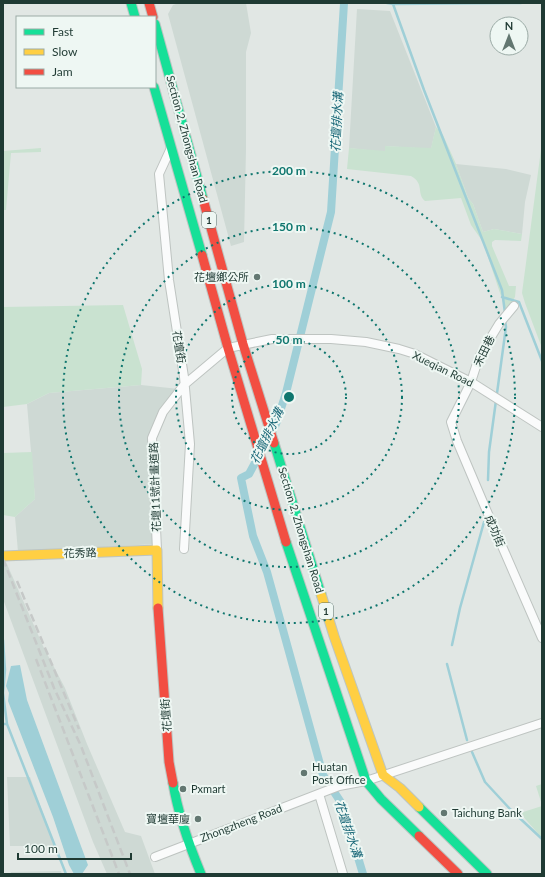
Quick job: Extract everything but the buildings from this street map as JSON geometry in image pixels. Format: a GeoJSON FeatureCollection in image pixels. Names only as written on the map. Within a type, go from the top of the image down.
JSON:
{"type":"FeatureCollection","features":[{"type":"Feature","properties":{"kind":"main road"},"geometry":{"type":"LineString","coordinates":[[131,3],[135,16]]}},
{"type":"Feature","properties":{"kind":"main road"},"geometry":{"type":"LineString","coordinates":[[149,3],[153,16]]}},
{"type":"Feature","properties":{"kind":"main road","name":"Section 2, Zhongshan Road"},"geometry":{"type":"LineString","coordinates":[[156,28],[243,344],[334,636],[383,775]]}},
{"type":"Feature","properties":{"kind":"main road","name":"Section 2, Zhongshan Road"},"geometry":{"type":"LineString","coordinates":[[154,88],[170,148],[228,348],[286,541],[366,781]]}},
{"type":"Feature","properties":{"kind":"main road","name":"花秀路"},"geometry":{"type":"LineString","coordinates":[[3,556],[157,550]]}},
{"type":"Feature","properties":{"kind":"main road","name":"花壇街"},"geometry":{"type":"LineString","coordinates":[[157,550],[159,630],[169,762],[176,798],[189,844],[202,874]]}},
{"type":"Feature","properties":{"kind":"main road"},"geometry":{"type":"LineString","coordinates":[[383,775],[400,788],[487,874]]}},
{"type":"Feature","properties":{"kind":"main road","name":"1"},"geometry":{"type":"LineString","coordinates":[[366,781],[382,799],[458,874]]}},
{"type":"Feature","properties":{"kind":"street","name":"花壇街"},"geometry":{"type":"LineString","coordinates":[[170,148],[159,174],[169,280],[184,385],[190,444],[184,549]]}},
{"type":"Feature","properties":{"kind":"street","name":"禾田巷"},"geometry":{"type":"LineString","coordinates":[[451,422],[471,382],[479,357],[499,324],[514,306]]}},
{"type":"Feature","properties":{"kind":"street","name":"Xueqian Road"},"geometry":{"type":"LineString","coordinates":[[243,344],[272,339],[332,339],[366,342],[399,349],[415,354],[471,382],[542,427]]}},
{"type":"Feature","properties":{"kind":"street"},"geometry":{"type":"LineString","coordinates":[[228,348],[243,344]]}},
{"type":"Feature","properties":{"kind":"street","name":"花壇11號計畫道路"},"geometry":{"type":"LineString","coordinates":[[157,550],[152,438],[163,412],[184,385],[228,348]]}},
{"type":"Feature","properties":{"kind":"street","name":"成功街"},"geometry":{"type":"LineString","coordinates":[[451,422],[457,441],[479,494],[542,638]]}},
{"type":"Feature","properties":{"kind":"street"},"geometry":{"type":"LineString","coordinates":[[366,781],[542,723]]}},
{"type":"Feature","properties":{"kind":"street","name":"Zhongzheng Road"},"geometry":{"type":"LineString","coordinates":[[155,856],[339,786],[366,781]]}},
{"type":"Feature","properties":{"kind":"street"},"geometry":{"type":"LineString","coordinates":[[319,794],[343,874]]}},
{"type":"Feature","properties":{"kind":"shaded area"},"geometry":{"type":"Polygon","coordinates":[[[179,3],[246,3],[251,33],[246,52],[244,242],[231,246],[168,14],[173,5],[179,3]]]}},
{"type":"Feature","properties":{"kind":"shaded area"},"geometry":{"type":"Polygon","coordinates":[[[357,9],[390,11],[436,127],[431,149],[386,146],[385,152],[349,148],[357,9]]]}},
{"type":"Feature","properties":{"kind":"shaded area"},"geometry":{"type":"Polygon","coordinates":[[[456,164],[506,169],[531,175],[525,202],[522,234],[494,229],[483,232],[473,204],[468,198],[456,164]]]}},
{"type":"Feature","properties":{"kind":"shaded area"},"geometry":{"type":"Polygon","coordinates":[[[141,385],[179,389],[156,435],[155,544],[18,552],[15,517],[35,499],[27,404],[49,393],[141,385]]]}},
{"type":"Feature","properties":{"kind":"shaded area"},"geometry":{"type":"Polygon","coordinates":[[[3,555],[43,646],[65,688],[87,744],[125,832],[141,836],[155,874],[107,874],[93,842],[3,599],[3,555]]]}},
{"type":"Feature","properties":{"kind":"shaded area"},"geometry":{"type":"Polygon","coordinates":[[[7,777],[30,777],[55,846],[10,846],[7,777]]]}},
{"type":"Feature","properties":{"kind":"shaded area"},"geometry":{"type":"Polygon","coordinates":[[[61,871],[62,874],[10,874],[11,872],[61,871]]]}},
{"type":"Feature","properties":{"kind":"green space"},"geometry":{"type":"Polygon","coordinates":[[[436,127],[443,135],[456,164],[468,198],[473,204],[483,232],[494,229],[522,234],[521,241],[495,240],[492,242],[492,246],[509,286],[516,286],[515,297],[506,311],[483,242],[471,225],[461,198],[425,201],[422,198],[418,182],[411,176],[347,169],[349,148],[385,151],[385,146],[431,148],[436,127]]]}},
{"type":"Feature","properties":{"kind":"green space"},"geometry":{"type":"Polygon","coordinates":[[[542,142],[542,348],[522,293],[542,142]]]}},
{"type":"Feature","properties":{"kind":"green space"},"geometry":{"type":"Polygon","coordinates":[[[41,148],[41,152],[11,153],[6,210],[3,210],[3,151],[41,148]]]}},
{"type":"Feature","properties":{"kind":"green space"},"geometry":{"type":"Polygon","coordinates":[[[123,305],[142,369],[141,385],[49,393],[27,404],[3,407],[3,307],[123,305]]]}},
{"type":"Feature","properties":{"kind":"green space"},"geometry":{"type":"Polygon","coordinates":[[[32,452],[35,499],[15,517],[3,515],[3,453],[32,452]]]}},
{"type":"Feature","properties":{"kind":"green space"},"geometry":{"type":"Polygon","coordinates":[[[542,784],[542,805],[536,786],[542,784]]]}},
{"type":"Feature","properties":{"kind":"green space"},"geometry":{"type":"Polygon","coordinates":[[[542,806],[542,838],[520,813],[542,806]]]}},
{"type":"Feature","properties":{"kind":"water"},"geometry":{"type":"Polygon","coordinates":[[[20,665],[27,700],[88,865],[82,874],[74,874],[69,865],[53,817],[8,701],[9,693],[6,686],[11,666],[20,665]]]}},
{"type":"Feature","properties":{"kind":"waterway","name":"花壇排水溝"},"geometry":{"type":"LineString","coordinates":[[344,3],[331,212],[286,393],[276,424],[249,474],[241,478],[253,536],[267,572],[323,775],[342,804],[363,874]]}},
{"type":"Feature","properties":{"kind":"waterway"},"geometry":{"type":"LineString","coordinates":[[387,3],[393,4],[424,90],[502,290],[505,313]]}},
{"type":"Feature","properties":{"kind":"waterway"},"geometry":{"type":"LineString","coordinates":[[393,4],[521,3]]}},
{"type":"Feature","properties":{"kind":"waterway"},"geometry":{"type":"LineString","coordinates":[[502,297],[519,302],[542,361]]}},
{"type":"Feature","properties":{"kind":"waterway"},"geometry":{"type":"LineString","coordinates":[[488,480],[489,452],[506,327],[505,320]]}},
{"type":"Feature","properties":{"kind":"waterway"},"geometry":{"type":"LineString","coordinates":[[452,645],[460,608],[484,522]]}},
{"type":"Feature","properties":{"kind":"waterway"},"geometry":{"type":"LineString","coordinates":[[3,640],[5,670],[3,693],[7,724],[66,874]]}},
{"type":"Feature","properties":{"kind":"waterway"},"geometry":{"type":"LineString","coordinates":[[447,664],[467,740]]}},
{"type":"Feature","properties":{"kind":"waterway"},"geometry":{"type":"LineString","coordinates":[[472,752],[485,782],[510,809],[542,839]]}},
{"type":"Feature","properties":{"kind":"railway"},"geometry":{"type":"LineString","coordinates":[[3,559],[54,688],[81,746],[130,874]]}},
{"type":"Feature","properties":{"kind":"railway"},"geometry":{"type":"LineString","coordinates":[[17,581],[79,729]]}},
{"type":"Feature","properties":{"kind":"railway"},"geometry":{"type":"LineString","coordinates":[[36,659],[119,874]]}},
{"type":"Feature","properties":{"kind":"traffic: fast"},"geometry":{"type":"LineString","coordinates":[[131,3],[135,16]]}},
{"type":"Feature","properties":{"kind":"traffic: fast"},"geometry":{"type":"LineString","coordinates":[[156,28],[203,199]]}},
{"type":"Feature","properties":{"kind":"traffic: fast"},"geometry":{"type":"LineString","coordinates":[[154,88],[202,255]]}},
{"type":"Feature","properties":{"kind":"traffic: fast"},"geometry":{"type":"LineString","coordinates":[[274,443],[321,594]]}},
{"type":"Feature","properties":{"kind":"traffic: fast"},"geometry":{"type":"LineString","coordinates":[[286,542],[366,781],[381,799],[419,836]]}},
{"type":"Feature","properties":{"kind":"traffic: fast"},"geometry":{"type":"LineString","coordinates":[[173,783],[184,829],[201,874]]}},
{"type":"Feature","properties":{"kind":"traffic: fast"},"geometry":{"type":"LineString","coordinates":[[419,807],[487,874]]}},
{"type":"Feature","properties":{"kind":"traffic: slow"},"geometry":{"type":"LineString","coordinates":[[3,556],[157,550],[158,608]]}},
{"type":"Feature","properties":{"kind":"traffic: slow"},"geometry":{"type":"LineString","coordinates":[[321,594],[334,636],[383,775],[400,788],[419,807]]}},
{"type":"Feature","properties":{"kind":"traffic: jam"},"geometry":{"type":"LineString","coordinates":[[149,3],[153,16]]}},
{"type":"Feature","properties":{"kind":"traffic: jam"},"geometry":{"type":"LineString","coordinates":[[203,199],[243,344],[274,443]]}},
{"type":"Feature","properties":{"kind":"traffic: jam"},"geometry":{"type":"LineString","coordinates":[[202,255],[286,542]]}},
{"type":"Feature","properties":{"kind":"traffic: jam"},"geometry":{"type":"LineString","coordinates":[[158,608],[169,762],[173,783]]}},
{"type":"Feature","properties":{"kind":"traffic: jam"},"geometry":{"type":"LineString","coordinates":[[419,836],[458,874]]}},
{"type":"Feature","properties":{"kind":"place","name":"花壇鄉公所"},"geometry":{"type":"Point","coordinates":[257,277]}},
{"type":"Feature","properties":{"kind":"place","name":"Huatan Post Office"},"geometry":{"type":"Point","coordinates":[304,773]}},
{"type":"Feature","properties":{"kind":"place","name":"Pxmart"},"geometry":{"type":"Point","coordinates":[183,789]}},
{"type":"Feature","properties":{"kind":"place","name":"Taichung Bank"},"geometry":{"type":"Point","coordinates":[444,813]}},
{"type":"Feature","properties":{"kind":"place","name":"寶壇華廈"},"geometry":{"type":"Point","coordinates":[198,819]}}]}
